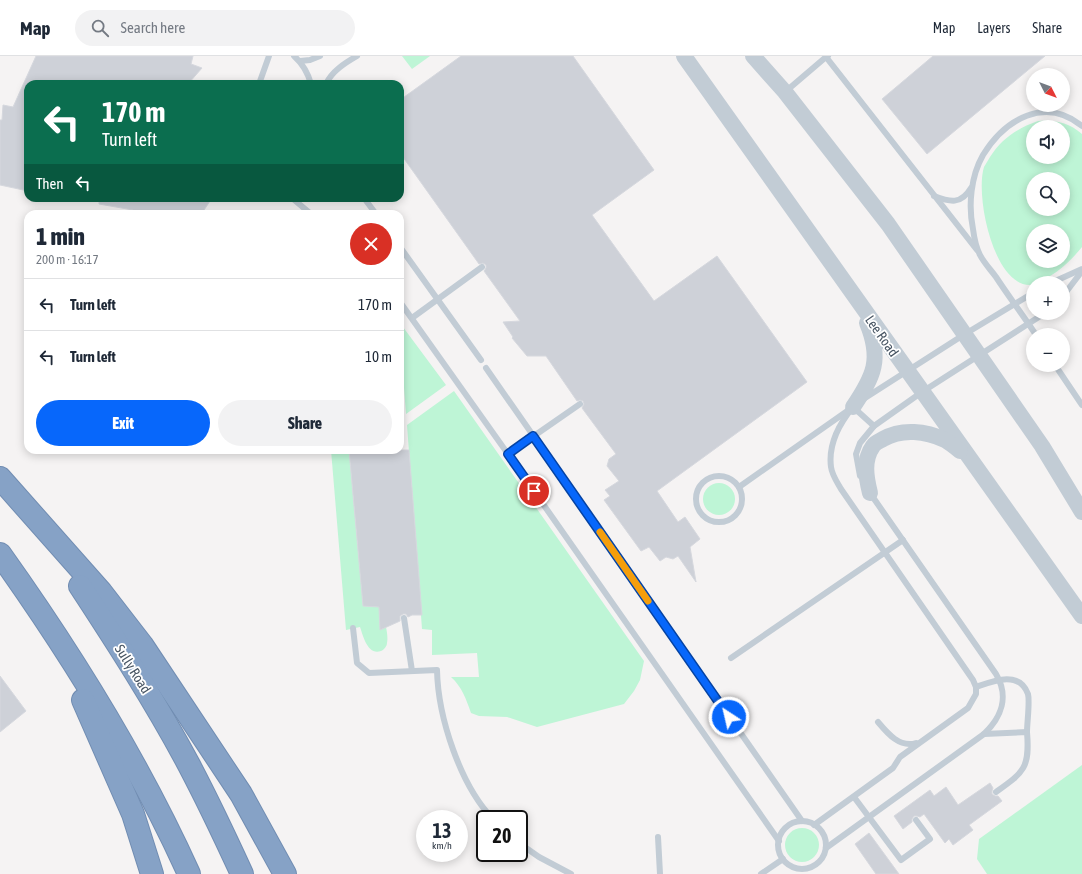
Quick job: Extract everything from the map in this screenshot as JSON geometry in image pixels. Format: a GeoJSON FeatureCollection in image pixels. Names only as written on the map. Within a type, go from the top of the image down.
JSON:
{"type":"FeatureCollection","features":[{"type":"Feature","properties":{"kind":"highway","name":"Sully Road"},"geometry":{"type":"LineString","coordinates":[[0,479],[79,584],[157,707],[189,765],[242,874]]}},
{"type":"Feature","properties":{"kind":"highway"},"geometry":{"type":"LineString","coordinates":[[0,479],[96,586],[142,646],[241,794],[285,874]]}},
{"type":"Feature","properties":{"kind":"highway"},"geometry":{"type":"LineString","coordinates":[[0,554],[45,630],[85,705],[133,814],[152,874]]}},
{"type":"Feature","properties":{"kind":"highway"},"geometry":{"type":"LineString","coordinates":[[0,554],[52,629],[113,728],[146,786],[189,874]]}},
{"type":"Feature","properties":{"kind":"street","name":"Lee Road"},"geometry":{"type":"LineString","coordinates":[[684,56],[1082,616]]}},
{"type":"Feature","properties":{"kind":"street"},"geometry":{"type":"LineString","coordinates":[[753,56],[785,92],[888,224],[1042,446],[1082,512]]}},
{"type":"Feature","properties":{"kind":"street"},"geometry":{"type":"LineString","coordinates":[[853,407],[872,375],[875,350],[872,336],[860,305]]}},
{"type":"Feature","properties":{"kind":"street"},"geometry":{"type":"LineString","coordinates":[[870,493],[866,469],[870,452],[874,444],[892,434],[911,431],[933,436],[945,440],[967,455]]}},
{"type":"Feature","properties":{"kind":"lane"},"geometry":{"type":"LineString","coordinates":[[260,80],[269,56]]}},
{"type":"Feature","properties":{"kind":"lane"},"geometry":{"type":"LineString","coordinates":[[294,56],[308,73],[310,80]]}},
{"type":"Feature","properties":{"kind":"lane"},"geometry":{"type":"LineString","coordinates":[[300,62],[320,56]]}},
{"type":"Feature","properties":{"kind":"lane"},"geometry":{"type":"LineString","coordinates":[[328,80],[335,71],[357,56]]}},
{"type":"Feature","properties":{"kind":"lane"},"geometry":{"type":"LineString","coordinates":[[785,92],[827,57],[980,254],[1031,328]]}},
{"type":"Feature","properties":{"kind":"lane"},"geometry":{"type":"LineString","coordinates":[[980,254],[975,239],[970,215],[970,206],[973,185],[983,155],[1004,130],[1025,115],[1041,112],[1059,114],[1075,120],[1082,126]]}},
{"type":"Feature","properties":{"kind":"lane"},"geometry":{"type":"LineString","coordinates":[[934,196],[949,201],[956,200],[963,198],[968,194],[973,185]]}},
{"type":"Feature","properties":{"kind":"lane"},"geometry":{"type":"LineString","coordinates":[[297,202],[306,210]]}},
{"type":"Feature","properties":{"kind":"lane"},"geometry":{"type":"LineString","coordinates":[[404,253],[481,360]]}},
{"type":"Feature","properties":{"kind":"lane"},"geometry":{"type":"LineString","coordinates":[[412,318],[482,267]]}},
{"type":"Feature","properties":{"kind":"lane"},"geometry":{"type":"LineString","coordinates":[[1068,276],[1082,270]]}},
{"type":"Feature","properties":{"kind":"lane"},"geometry":{"type":"LineString","coordinates":[[1070,286],[1082,270]]}},
{"type":"Feature","properties":{"kind":"lane"},"geometry":{"type":"LineString","coordinates":[[739,487],[906,370],[1026,297]]}},
{"type":"Feature","properties":{"kind":"lane"},"geometry":{"type":"LineString","coordinates":[[404,307],[779,841]]}},
{"type":"Feature","properties":{"kind":"lane"},"geometry":{"type":"LineString","coordinates":[[826,848],[984,734],[997,719],[1003,698],[999,679],[861,480],[856,454],[860,443],[874,426],[922,392],[1034,320]]}},
{"type":"Feature","properties":{"kind":"lane"},"geometry":{"type":"LineString","coordinates":[[486,368],[802,822]]}},
{"type":"Feature","properties":{"kind":"lane"},"geometry":{"type":"LineString","coordinates":[[1061,372],[1082,405]]}},
{"type":"Feature","properties":{"kind":"lane"},"geometry":{"type":"LineString","coordinates":[[508,454],[580,404]]}},
{"type":"Feature","properties":{"kind":"lane"},"geometry":{"type":"LineString","coordinates":[[853,407],[874,426]]}},
{"type":"Feature","properties":{"kind":"lane"},"geometry":{"type":"LineString","coordinates":[[814,825],[893,768],[900,757],[968,708],[976,694],[976,687],[973,680],[841,489],[831,468],[833,440],[843,419],[853,407]]}},
{"type":"Feature","properties":{"kind":"lane"},"geometry":{"type":"LineString","coordinates":[[714,476],[727,477],[734,481],[739,487],[742,499],[740,508],[731,518],[716,522],[707,519],[701,514],[698,509],[696,496],[698,488],[702,482],[714,476]]}},
{"type":"Feature","properties":{"kind":"lane"},"geometry":{"type":"LineString","coordinates":[[731,658],[884,551],[903,540]]}},
{"type":"Feature","properties":{"kind":"lane"},"geometry":{"type":"LineString","coordinates":[[404,618],[412,671]]}},
{"type":"Feature","properties":{"kind":"lane"},"geometry":{"type":"LineString","coordinates":[[353,628],[356,663],[369,673],[437,670],[442,712],[458,761],[471,788],[486,810]]}},
{"type":"Feature","properties":{"kind":"lane"},"geometry":{"type":"LineString","coordinates":[[976,687],[999,679],[1009,679],[1020,683],[1028,695],[1028,756],[1017,776],[996,792]]}},
{"type":"Feature","properties":{"kind":"lane"},"geometry":{"type":"LineString","coordinates":[[878,722],[886,731],[901,743],[911,744],[922,741]]}},
{"type":"Feature","properties":{"kind":"lane"},"geometry":{"type":"LineString","coordinates":[[984,734],[1027,732]]}},
{"type":"Feature","properties":{"kind":"lane"},"geometry":{"type":"LineString","coordinates":[[854,797],[901,860],[930,839],[916,820]]}},
{"type":"Feature","properties":{"kind":"lane"},"geometry":{"type":"LineString","coordinates":[[797,822],[814,825],[824,834],[826,840],[825,854],[818,864],[805,869],[797,869],[790,866],[783,859],[779,848],[781,834],[786,828],[797,822]]}},
{"type":"Feature","properties":{"kind":"lane"},"geometry":{"type":"LineString","coordinates":[[658,836],[660,874]]}},
{"type":"Feature","properties":{"kind":"lane"},"geometry":{"type":"LineString","coordinates":[[528,849],[571,874]]}},
{"type":"Feature","properties":{"kind":"lane"},"geometry":{"type":"LineString","coordinates":[[761,874],[783,859]]}},
{"type":"Feature","properties":{"kind":"green space"},"geometry":{"type":"Polygon","coordinates":[[[402,56],[430,56],[412,69],[402,56]]]}},
{"type":"Feature","properties":{"kind":"green space"},"geometry":{"type":"Polygon","coordinates":[[[1026,126],[1026,164],[1070,164],[1070,126],[1082,134],[1082,247],[1070,261],[1070,224],[1026,224],[1026,268],[1061,268],[1050,276],[1026,276],[1026,284],[1017,281],[1006,270],[997,255],[985,217],[982,197],[984,167],[1000,144],[1017,130],[1026,126]]]}},
{"type":"Feature","properties":{"kind":"green space"},"geometry":{"type":"Polygon","coordinates":[[[404,328],[446,385],[406,414],[404,388],[404,328]]]}},
{"type":"Feature","properties":{"kind":"green space"},"geometry":{"type":"Polygon","coordinates":[[[454,391],[644,661],[640,680],[624,704],[537,727],[507,717],[479,716],[471,713],[461,689],[451,677],[479,677],[477,653],[432,655],[432,630],[422,629],[407,425],[454,391]]]}},
{"type":"Feature","properties":{"kind":"green space"},"geometry":{"type":"Polygon","coordinates":[[[331,454],[349,454],[363,606],[379,607],[380,630],[386,627],[386,645],[381,651],[373,651],[369,648],[360,627],[346,630],[331,454]]]}},
{"type":"Feature","properties":{"kind":"green space"},"geometry":{"type":"Polygon","coordinates":[[[716,483],[722,483],[731,487],[735,499],[731,511],[722,515],[716,515],[707,511],[703,502],[703,496],[707,487],[716,483]]]}},
{"type":"Feature","properties":{"kind":"green space"},"geometry":{"type":"Polygon","coordinates":[[[1082,765],[1082,874],[987,874],[977,859],[979,839],[1082,765]]]}},
{"type":"Feature","properties":{"kind":"green space"},"geometry":{"type":"Polygon","coordinates":[[[805,828],[812,830],[817,835],[819,845],[817,855],[812,860],[799,862],[792,860],[787,855],[785,842],[787,835],[792,830],[805,828]]]}},
{"type":"Feature","properties":{"kind":"building"},"geometry":{"type":"Polygon","coordinates":[[[36,56],[193,56],[191,64],[202,68],[192,80],[25,80],[36,56]]]}},
{"type":"Feature","properties":{"kind":"building"},"geometry":{"type":"Polygon","coordinates":[[[461,56],[573,56],[654,170],[592,215],[654,301],[717,256],[807,382],[657,491],[678,522],[685,517],[700,539],[690,547],[696,582],[678,556],[673,559],[666,557],[660,561],[649,547],[641,551],[604,500],[610,496],[605,490],[619,481],[607,466],[609,459],[616,454],[582,408],[584,404],[583,401],[577,401],[546,356],[527,356],[512,338],[513,337],[503,322],[520,321],[484,271],[486,265],[483,263],[479,264],[404,159],[404,97],[461,56]]]}},
{"type":"Feature","properties":{"kind":"building"},"geometry":{"type":"Polygon","coordinates":[[[933,56],[1045,56],[1031,68],[1026,68],[1026,72],[927,154],[882,99],[933,56]]]}},
{"type":"Feature","properties":{"kind":"building"},"geometry":{"type":"Polygon","coordinates":[[[24,83],[24,190],[0,185],[0,120],[2,120],[3,105],[13,107],[24,83]]]}},
{"type":"Feature","properties":{"kind":"building"},"geometry":{"type":"Polygon","coordinates":[[[99,202],[209,202],[204,210],[133,210],[99,204],[99,202]]]}},
{"type":"Feature","properties":{"kind":"building"},"geometry":{"type":"Polygon","coordinates":[[[404,450],[409,450],[422,615],[412,615],[408,617],[406,614],[403,614],[400,616],[400,621],[380,630],[379,607],[363,606],[349,454],[404,454],[404,450]]]}},
{"type":"Feature","properties":{"kind":"building"},"geometry":{"type":"Polygon","coordinates":[[[0,676],[26,711],[0,732],[0,676]]]}},
{"type":"Feature","properties":{"kind":"building"},"geometry":{"type":"Polygon","coordinates":[[[990,783],[993,788],[992,794],[998,796],[1002,801],[969,825],[973,830],[953,845],[949,839],[945,843],[924,814],[920,817],[914,816],[912,822],[903,829],[894,816],[930,790],[934,796],[946,787],[958,805],[990,783]]]}},
{"type":"Feature","properties":{"kind":"building"},"geometry":{"type":"Polygon","coordinates":[[[869,833],[899,874],[876,874],[855,844],[869,833]]]}},
{"type":"Feature","properties":{"kind":"slow traffic"},"geometry":{"type":"LineString","coordinates":[[600,532],[648,601]]}},
{"type":"Feature","properties":{"kind":"route"},"geometry":{"type":"LineString","coordinates":[[534,491],[508,454],[533,436],[729,717]]}}]}
